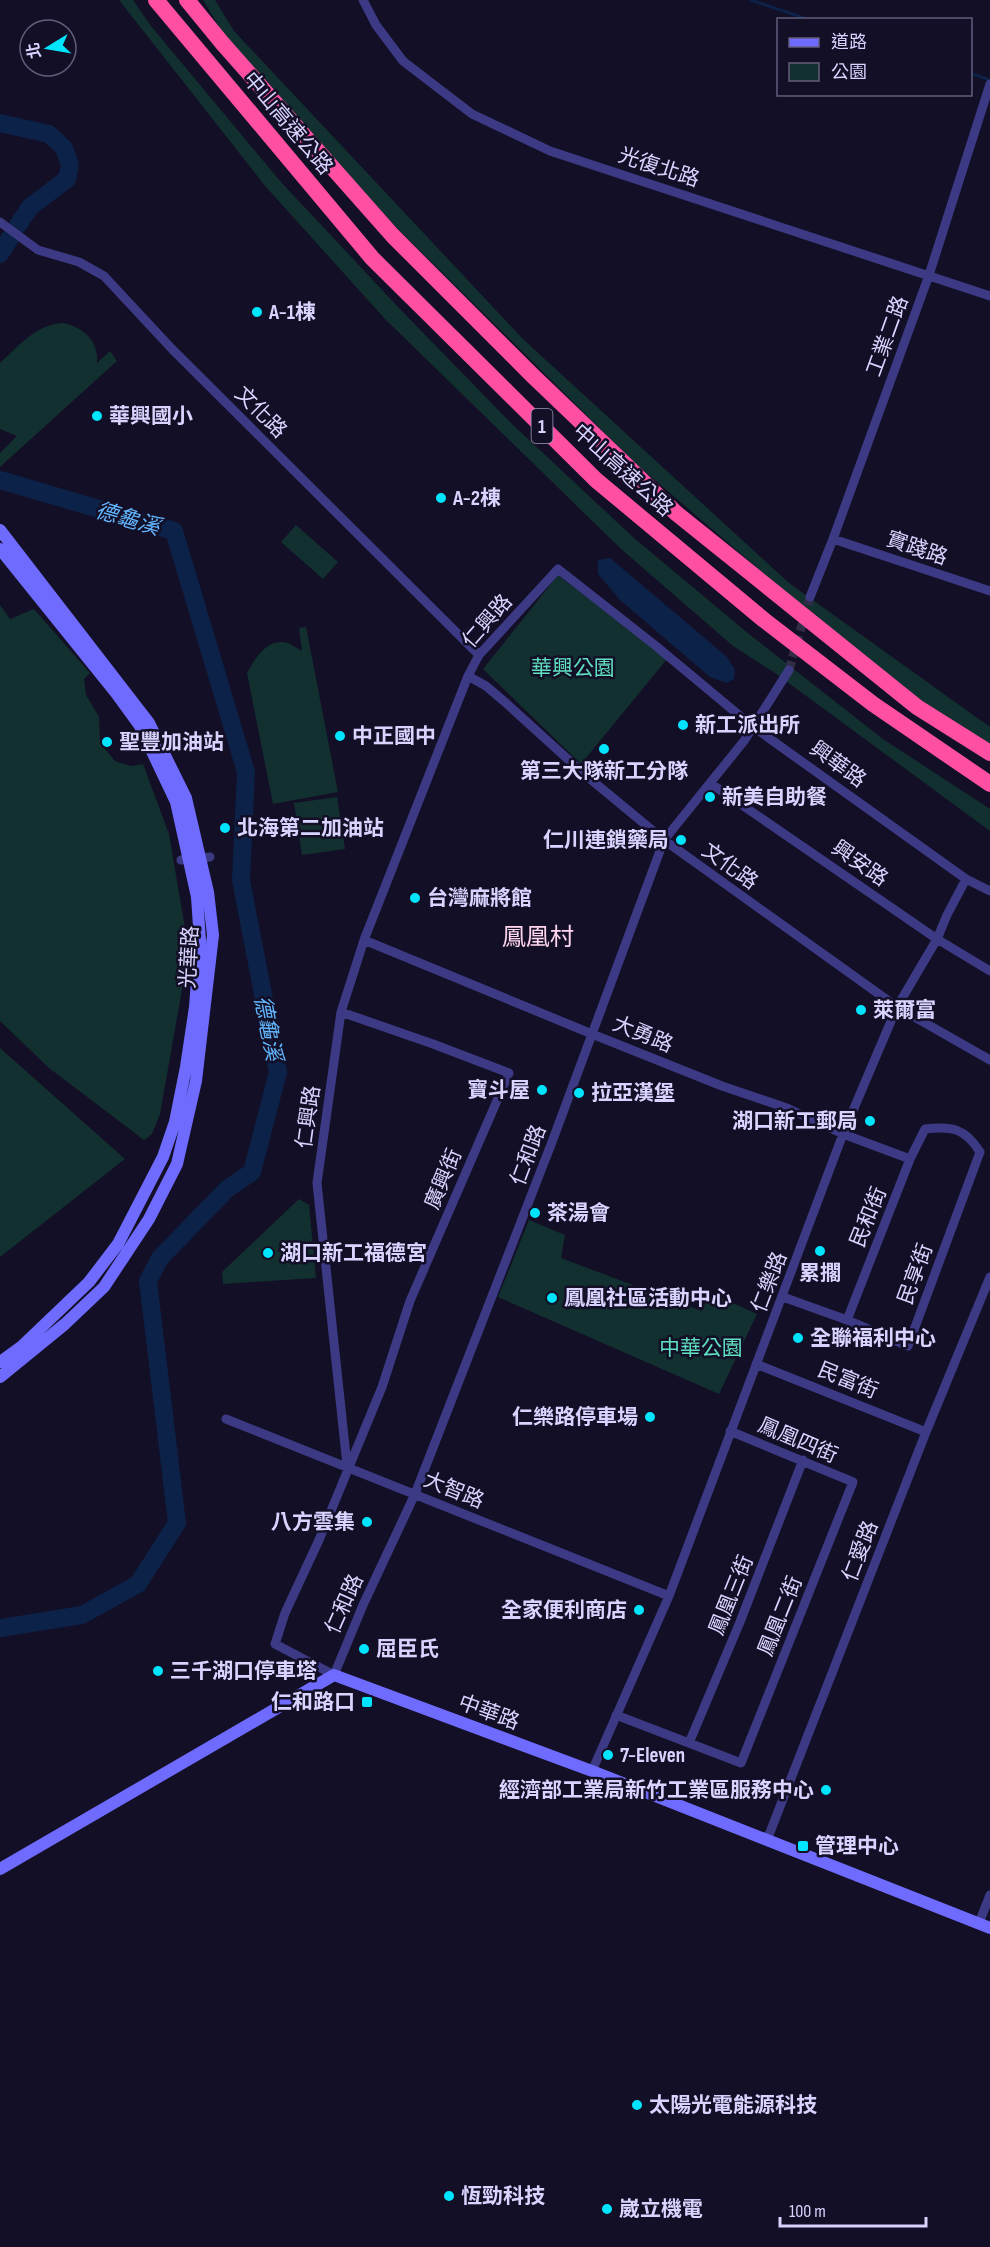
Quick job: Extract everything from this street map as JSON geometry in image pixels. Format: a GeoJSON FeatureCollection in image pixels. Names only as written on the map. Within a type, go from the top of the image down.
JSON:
{"type":"FeatureCollection","features":[{"type":"Feature","properties":{"kind":"highway","name":"中山高速公路"},"geometry":{"type":"LineString","coordinates":[[156,0],[372,258],[596,480],[764,620],[873,704],[990,784]]}},
{"type":"Feature","properties":{"kind":"highway","name":"中山高速公路"},"geometry":{"type":"LineString","coordinates":[[187,0],[223,44],[393,236],[532,375],[676,513],[916,707],[990,753]]}},
{"type":"Feature","properties":{"kind":"highway"},"geometry":{"type":"LineString","coordinates":[[197,0],[223,44]]}},
{"type":"Feature","properties":{"kind":"street","name":"光復北路"},"geometry":{"type":"LineString","coordinates":[[363,0],[376,25],[403,61],[472,114],[550,151],[990,296]]}},
{"type":"Feature","properties":{"kind":"street","name":"工業二路"},"geometry":{"type":"LineString","coordinates":[[810,597],[928,275],[990,84]]}},
{"type":"Feature","properties":{"kind":"street","name":"文化路"},"geometry":{"type":"LineString","coordinates":[[0,222],[38,250],[79,262],[104,276],[172,349],[479,655]]}},
{"type":"Feature","properties":{"kind":"street","name":"光華路"},"geometry":{"type":"LineString","coordinates":[[0,530],[145,724],[186,798],[195,859],[213,935],[196,1081],[177,1164],[149,1220],[104,1287],[65,1324],[0,1377]]}},
{"type":"Feature","properties":{"kind":"street","name":"實踐路"},"geometry":{"type":"LineString","coordinates":[[833,539],[990,591]]}},
{"type":"Feature","properties":{"kind":"street","name":"光華路"},"geometry":{"type":"LineString","coordinates":[[0,549],[116,693],[145,724]]}},
{"type":"Feature","properties":{"kind":"street","name":"仁興路"},"geometry":{"type":"LineString","coordinates":[[334,1675],[275,1644],[285,1613],[319,1540],[348,1467],[317,1183],[340,1012],[364,940],[447,724],[468,676],[479,655],[558,568]]}},
{"type":"Feature","properties":{"kind":"street","name":"興華路"},"geometry":{"type":"LineString","coordinates":[[558,568],[752,726],[966,879],[990,891]]}},
{"type":"Feature","properties":{"kind":"street","name":"仁和路"},"geometry":{"type":"LineString","coordinates":[[334,1675],[363,1605],[415,1494],[552,1142],[664,840],[728,762],[789,670]]}},
{"type":"Feature","properties":{"kind":"street","name":"文化路"},"geometry":{"type":"LineString","coordinates":[[468,676],[486,686],[571,763],[664,840],[897,1007],[990,1060]]}},
{"type":"Feature","properties":{"kind":"street","name":"興安路"},"geometry":{"type":"LineString","coordinates":[[710,783],[937,939],[990,971]]}},
{"type":"Feature","properties":{"kind":"street","name":"光華路"},"geometry":{"type":"LineString","coordinates":[[0,1362],[21,1347],[63,1302],[89,1282],[118,1244],[163,1157],[175,1122],[186,1067],[200,941],[195,859]]}},
{"type":"Feature","properties":{"kind":"street","name":"仁樂路"},"geometry":{"type":"LineString","coordinates":[[592,1771],[669,1596],[843,1134],[897,1007],[937,939],[966,879]]}},
{"type":"Feature","properties":{"kind":"street","name":"大勇路"},"geometry":{"type":"LineString","coordinates":[[364,940],[592,1034],[722,1086],[787,1108],[843,1134],[910,1159]]}},
{"type":"Feature","properties":{"kind":"street","name":"廣興街"},"geometry":{"type":"LineString","coordinates":[[340,1012],[434,1044],[509,1073],[410,1301],[382,1387],[348,1467]]}},
{"type":"Feature","properties":{"kind":"street","name":"民享街"},"geometry":{"type":"LineString","coordinates":[[783,1297],[847,1320],[908,1346],[980,1152],[971,1137],[947,1126],[925,1129]]}},
{"type":"Feature","properties":{"kind":"street","name":"民和街"},"geometry":{"type":"LineString","coordinates":[[847,1320],[910,1159],[925,1129]]}},
{"type":"Feature","properties":{"kind":"street","name":"仁愛路"},"geometry":{"type":"LineString","coordinates":[[766,1840],[926,1432],[990,1277]]}},
{"type":"Feature","properties":{"kind":"street","name":"民富街"},"geometry":{"type":"LineString","coordinates":[[756,1364],[926,1432]]}},
{"type":"Feature","properties":{"kind":"street","name":"大智路"},"geometry":{"type":"LineString","coordinates":[[226,1419],[669,1596]]}},
{"type":"Feature","properties":{"kind":"street","name":"鳳凰四街"},"geometry":{"type":"LineString","coordinates":[[730,1431],[853,1482]]}},
{"type":"Feature","properties":{"kind":"street","name":"鳳凰三街"},"geometry":{"type":"LineString","coordinates":[[689,1743],[740,1622],[803,1460]]}},
{"type":"Feature","properties":{"kind":"street","name":"鳳凰二街"},"geometry":{"type":"LineString","coordinates":[[689,1743],[741,1763],[853,1482]]}},
{"type":"Feature","properties":{"kind":"street","name":"中華路"},"geometry":{"type":"LineString","coordinates":[[334,1675],[592,1771],[984,1925]]}},
{"type":"Feature","properties":{"kind":"street"},"geometry":{"type":"LineString","coordinates":[[0,1869],[334,1675]]}},
{"type":"Feature","properties":{"kind":"street"},"geometry":{"type":"LineString","coordinates":[[616,1715],[689,1743]]}},
{"type":"Feature","properties":{"kind":"street"},"geometry":{"type":"LineString","coordinates":[[984,1925],[990,1895]]}},
{"type":"Feature","properties":{"kind":"green space"},"geometry":{"type":"Polygon","coordinates":[[[119,0],[133,0],[151,26],[280,181],[512,424],[634,538],[749,634],[883,739],[990,809],[990,831],[775,673],[733,646],[620,548],[385,319],[266,187],[119,0]]]}},
{"type":"Feature","properties":{"kind":"green space"},"geometry":{"type":"Polygon","coordinates":[[[203,0],[215,0],[234,31],[523,339],[789,583],[990,727],[990,746],[919,702],[796,601],[636,464],[397,228],[228,41],[203,0]]]}},
{"type":"Feature","properties":{"kind":"green space"},"geometry":{"type":"Polygon","coordinates":[[[63,323],[77,328],[88,336],[95,348],[97,363],[110,351],[117,361],[0,467],[0,453],[17,436],[0,429],[0,363],[36,332],[63,323]]]}},
{"type":"Feature","properties":{"kind":"green space"},"geometry":{"type":"Polygon","coordinates":[[[296,525],[338,562],[323,579],[281,542],[296,525]]]}},
{"type":"Feature","properties":{"kind":"green space","name":"華興公園"},"geometry":{"type":"Polygon","coordinates":[[[558,575],[667,659],[581,764],[483,669],[558,575]]]}},
{"type":"Feature","properties":{"kind":"green space"},"geometry":{"type":"Polygon","coordinates":[[[0,605],[10,619],[34,609],[90,673],[84,679],[86,695],[99,717],[100,743],[115,761],[131,766],[143,764],[169,834],[186,934],[183,984],[160,1114],[152,1134],[144,1140],[49,1068],[0,1021],[0,605]]]}},
{"type":"Feature","properties":{"kind":"green space"},"geometry":{"type":"Polygon","coordinates":[[[306,627],[338,792],[273,804],[247,673],[254,661],[269,645],[282,642],[302,651],[299,628],[306,627]]]}},
{"type":"Feature","properties":{"kind":"green space"},"geometry":{"type":"Polygon","coordinates":[[[337,797],[345,849],[302,855],[294,803],[337,797]]]}},
{"type":"Feature","properties":{"kind":"green space"},"geometry":{"type":"Polygon","coordinates":[[[0,1048],[125,1159],[0,1257],[0,1048]]]}},
{"type":"Feature","properties":{"kind":"green space"},"geometry":{"type":"Polygon","coordinates":[[[299,1199],[309,1205],[316,1278],[223,1284],[222,1272],[299,1199]]]}},
{"type":"Feature","properties":{"kind":"green space","name":"中華公園"},"geometry":{"type":"Polygon","coordinates":[[[529,1220],[565,1235],[561,1258],[702,1311],[709,1292],[757,1314],[719,1394],[498,1297],[529,1220]]]}},
{"type":"Feature","properties":{"kind":"water"},"geometry":{"type":"Polygon","coordinates":[[[610,558],[726,656],[735,669],[734,679],[727,683],[710,677],[620,600],[598,574],[598,560],[610,558]]]}},
{"type":"Feature","properties":{"kind":"waterway"},"geometry":{"type":"LineString","coordinates":[[751,0],[804,18]]}},
{"type":"Feature","properties":{"kind":"waterway"},"geometry":{"type":"LineString","coordinates":[[972,74],[990,80]]}},
{"type":"Feature","properties":{"kind":"waterway","name":"德龜溪"},"geometry":{"type":"LineString","coordinates":[[0,123],[49,134],[64,148],[70,165],[67,179],[30,207],[18,225]]}},
{"type":"Feature","properties":{"kind":"waterway","name":"德龜溪"},"geometry":{"type":"LineString","coordinates":[[0,254],[10,238]]}},
{"type":"Feature","properties":{"kind":"waterway","name":"德龜溪"},"geometry":{"type":"LineString","coordinates":[[0,480],[174,531],[246,772],[241,880],[278,1072],[252,1172],[227,1189],[160,1258],[148,1281],[177,1523],[138,1584],[82,1615],[0,1628]]}},
{"type":"Feature","properties":{"kind":"tunnel"},"geometry":{"type":"LineString","coordinates":[[789,670],[810,597]]}},
{"type":"Feature","properties":{"kind":"place","name":"A-1棟"},"geometry":{"type":"Point","coordinates":[257,312]}},
{"type":"Feature","properties":{"kind":"place","name":"華興國小"},"geometry":{"type":"Point","coordinates":[97,416]}},
{"type":"Feature","properties":{"kind":"place","name":"A-2棟"},"geometry":{"type":"Point","coordinates":[441,498]}},
{"type":"Feature","properties":{"kind":"place","name":"新工派出所"},"geometry":{"type":"Point","coordinates":[683,725]}},
{"type":"Feature","properties":{"kind":"place","name":"中正國中"},"geometry":{"type":"Point","coordinates":[340,736]}},
{"type":"Feature","properties":{"kind":"place","name":"聖豐加油站"},"geometry":{"type":"Point","coordinates":[107,742]}},
{"type":"Feature","properties":{"kind":"place","name":"第三大隊新工分隊"},"geometry":{"type":"Point","coordinates":[604,749]}},
{"type":"Feature","properties":{"kind":"place","name":"新美自助餐"},"geometry":{"type":"Point","coordinates":[710,797]}},
{"type":"Feature","properties":{"kind":"place","name":"北海第二加油站"},"geometry":{"type":"Point","coordinates":[225,828]}},
{"type":"Feature","properties":{"kind":"place","name":"仁川連鎖藥局"},"geometry":{"type":"Point","coordinates":[681,840]}},
{"type":"Feature","properties":{"kind":"place","name":"台灣麻將館"},"geometry":{"type":"Point","coordinates":[415,898]}},
{"type":"Feature","properties":{"kind":"place","name":"萊爾富"},"geometry":{"type":"Point","coordinates":[861,1010]}},
{"type":"Feature","properties":{"kind":"place","name":"寶斗屋"},"geometry":{"type":"Point","coordinates":[542,1090]}},
{"type":"Feature","properties":{"kind":"place","name":"拉亞漢堡"},"geometry":{"type":"Point","coordinates":[579,1093]}},
{"type":"Feature","properties":{"kind":"place","name":"湖口新工郵局"},"geometry":{"type":"Point","coordinates":[870,1121]}},
{"type":"Feature","properties":{"kind":"place","name":"茶湯會"},"geometry":{"type":"Point","coordinates":[535,1213]}},
{"type":"Feature","properties":{"kind":"place","name":"累擱"},"geometry":{"type":"Point","coordinates":[820,1251]}},
{"type":"Feature","properties":{"kind":"place","name":"湖口新工福德宮"},"geometry":{"type":"Point","coordinates":[268,1253]}},
{"type":"Feature","properties":{"kind":"place","name":"鳳凰社區活動中心"},"geometry":{"type":"Point","coordinates":[552,1298]}},
{"type":"Feature","properties":{"kind":"place","name":"全聯福利中心"},"geometry":{"type":"Point","coordinates":[798,1338]}},
{"type":"Feature","properties":{"kind":"place","name":"仁樂路停車場"},"geometry":{"type":"Point","coordinates":[650,1417]}},
{"type":"Feature","properties":{"kind":"place","name":"八方雲集"},"geometry":{"type":"Point","coordinates":[367,1522]}},
{"type":"Feature","properties":{"kind":"place","name":"全家便利商店"},"geometry":{"type":"Point","coordinates":[639,1610]}},
{"type":"Feature","properties":{"kind":"place","name":"屈臣氏"},"geometry":{"type":"Point","coordinates":[364,1649]}},
{"type":"Feature","properties":{"kind":"place","name":"三千湖口停車塔"},"geometry":{"type":"Point","coordinates":[158,1671]}},
{"type":"Feature","properties":{"kind":"place","name":"仁和路口"},"geometry":{"type":"Point","coordinates":[367,1702]}},
{"type":"Feature","properties":{"kind":"place","name":"7-Eleven"},"geometry":{"type":"Point","coordinates":[608,1755]}},
{"type":"Feature","properties":{"kind":"place","name":"經濟部工業局新竹工業區服務中心"},"geometry":{"type":"Point","coordinates":[826,1790]}},
{"type":"Feature","properties":{"kind":"place","name":"管理中心"},"geometry":{"type":"Point","coordinates":[803,1846]}},
{"type":"Feature","properties":{"kind":"place","name":"太陽光電能源科技"},"geometry":{"type":"Point","coordinates":[637,2105]}},
{"type":"Feature","properties":{"kind":"place","name":"恆勁科技"},"geometry":{"type":"Point","coordinates":[449,2196]}},
{"type":"Feature","properties":{"kind":"place","name":"崴立機電"},"geometry":{"type":"Point","coordinates":[607,2209]}},
{"type":"Feature","properties":{"kind":"district","name":"鳳凰村"},"geometry":{"type":"Point","coordinates":[538,937]}}]}
